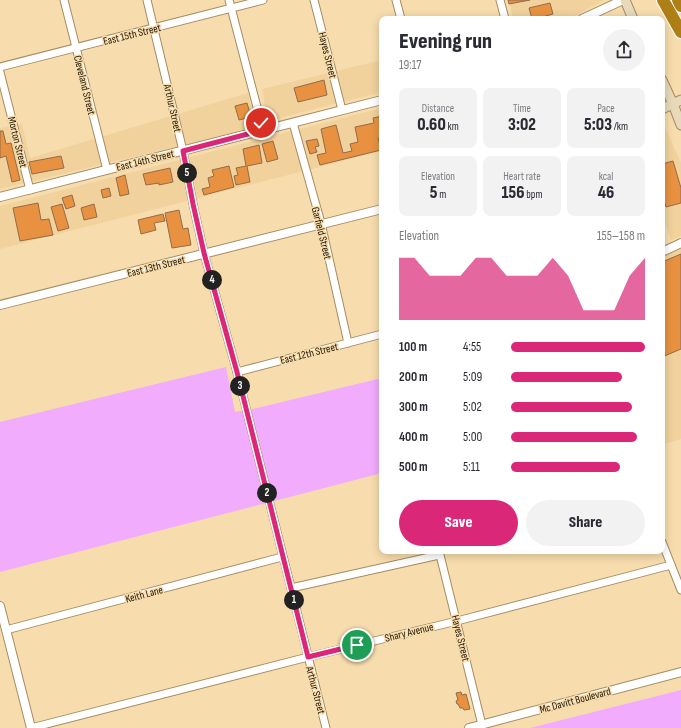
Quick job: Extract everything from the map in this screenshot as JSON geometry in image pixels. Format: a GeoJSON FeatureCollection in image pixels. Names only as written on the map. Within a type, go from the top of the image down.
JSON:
{"type":"FeatureCollection","features":[{"type":"Feature","properties":{"kind":"highway"},"geometry":{"type":"LineString","coordinates":[[662,0],[681,32]]}},
{"type":"Feature","properties":{"kind":"highway"},"geometry":{"type":"LineString","coordinates":[[678,0],[681,6]]}},
{"type":"Feature","properties":{"kind":"main road"},"geometry":{"type":"LineString","coordinates":[[624,0],[632,16]]}},
{"type":"Feature","properties":{"kind":"main road"},"geometry":{"type":"LineString","coordinates":[[665,84],[677,102],[681,125]]}},
{"type":"Feature","properties":{"kind":"main road"},"geometry":{"type":"LineString","coordinates":[[665,108],[677,102]]}},
{"type":"Feature","properties":{"kind":"street","name":"Cleveland Street"},"geometry":{"type":"LineString","coordinates":[[64,0],[107,170]]}},
{"type":"Feature","properties":{"kind":"street","name":"Arthur Street"},"geometry":{"type":"LineString","coordinates":[[147,0],[183,151],[204,253],[237,372],[282,557],[326,728]]}},
{"type":"Feature","properties":{"kind":"street"},"geometry":{"type":"LineString","coordinates":[[229,0],[263,130]]}},
{"type":"Feature","properties":{"kind":"street","name":"East 15th Street"},"geometry":{"type":"LineString","coordinates":[[0,67],[263,0]]}},
{"type":"Feature","properties":{"kind":"street","name":"Hayes Street"},"geometry":{"type":"LineString","coordinates":[[314,0],[342,110]]}},
{"type":"Feature","properties":{"kind":"street"},"geometry":{"type":"LineString","coordinates":[[396,0],[400,16]]}},
{"type":"Feature","properties":{"kind":"street"},"geometry":{"type":"LineString","coordinates":[[500,0],[504,16]]}},
{"type":"Feature","properties":{"kind":"street"},"geometry":{"type":"LineString","coordinates":[[589,16],[624,0]]}},
{"type":"Feature","properties":{"kind":"street","name":"Morton Street"},"geometry":{"type":"LineString","coordinates":[[0,72],[30,190]]}},
{"type":"Feature","properties":{"kind":"street","name":"East 14th Street"},"geometry":{"type":"LineString","coordinates":[[0,197],[379,101]]}},
{"type":"Feature","properties":{"kind":"street","name":"Garfield Street"},"geometry":{"type":"LineString","coordinates":[[293,123],[321,223],[348,344]]}},
{"type":"Feature","properties":{"kind":"street","name":"East 13th Street"},"geometry":{"type":"LineString","coordinates":[[0,306],[321,223],[379,210]]}},
{"type":"Feature","properties":{"kind":"street"},"geometry":{"type":"LineString","coordinates":[[665,251],[681,243]]}},
{"type":"Feature","properties":{"kind":"street","name":"East 12th Street"},"geometry":{"type":"LineString","coordinates":[[237,372],[379,335]]}},
{"type":"Feature","properties":{"kind":"street"},"geometry":{"type":"LineString","coordinates":[[665,550],[681,590]]}},
{"type":"Feature","properties":{"kind":"street"},"geometry":{"type":"LineString","coordinates":[[291,588],[435,554]]}},
{"type":"Feature","properties":{"kind":"street","name":"Hayes Street"},"geometry":{"type":"LineString","coordinates":[[439,554],[457,620],[482,725]]}},
{"type":"Feature","properties":{"kind":"street","name":"Keith Lane"},"geometry":{"type":"LineString","coordinates":[[6,630],[282,557]]}},
{"type":"Feature","properties":{"kind":"street","name":"Shary Avenue"},"geometry":{"type":"LineString","coordinates":[[31,728],[671,565]]}},
{"type":"Feature","properties":{"kind":"street"},"geometry":{"type":"LineString","coordinates":[[0,606],[31,728]]}},
{"type":"Feature","properties":{"kind":"street","name":"Mc Davitt Boulevard"},"geometry":{"type":"LineString","coordinates":[[469,728],[681,672]]}},
{"type":"Feature","properties":{"kind":"shaded area"},"geometry":{"type":"Polygon","coordinates":[[[509,0],[604,0],[575,16],[512,16],[509,0]]]}},
{"type":"Feature","properties":{"kind":"shaded area"},"geometry":{"type":"Polygon","coordinates":[[[379,61],[379,93],[268,121],[262,89],[379,61]]]}},
{"type":"Feature","properties":{"kind":"shaded area"},"geometry":{"type":"Polygon","coordinates":[[[248,93],[257,127],[0,189],[0,128],[22,124],[30,158],[248,93]]]}},
{"type":"Feature","properties":{"kind":"shaded area"},"geometry":{"type":"Polygon","coordinates":[[[379,109],[379,152],[0,249],[0,206],[379,109]]]}},
{"type":"Feature","properties":{"kind":"shaded area"},"geometry":{"type":"Polygon","coordinates":[[[665,127],[681,163],[681,236],[671,240],[665,224],[665,127]]]}},
{"type":"Feature","properties":{"kind":"shaded area"},"geometry":{"type":"Polygon","coordinates":[[[681,249],[681,439],[665,444],[665,256],[681,249]]]}},
{"type":"Feature","properties":{"kind":"shaded area"},"geometry":{"type":"Polygon","coordinates":[[[226,367],[235,412],[379,379],[379,474],[0,572],[0,422],[226,367]]]}},
{"type":"Feature","properties":{"kind":"shaded area"},"geometry":{"type":"Polygon","coordinates":[[[681,690],[681,728],[530,728],[681,690]]]}},
{"type":"Feature","properties":{"kind":"building"},"geometry":{"type":"Polygon","coordinates":[[[508,0],[530,0],[509,4],[508,0]]]}},
{"type":"Feature","properties":{"kind":"building"},"geometry":{"type":"Polygon","coordinates":[[[550,3],[553,14],[546,16],[531,16],[529,8],[550,3]]]}},
{"type":"Feature","properties":{"kind":"building"},"geometry":{"type":"Polygon","coordinates":[[[324,80],[327,95],[298,102],[294,88],[324,80]]]}},
{"type":"Feature","properties":{"kind":"building"},"geometry":{"type":"Polygon","coordinates":[[[247,103],[251,117],[239,120],[235,106],[247,103]]]}},
{"type":"Feature","properties":{"kind":"building"},"geometry":{"type":"Polygon","coordinates":[[[379,117],[379,150],[320,165],[317,155],[326,153],[321,129],[336,125],[343,153],[352,151],[350,144],[358,142],[355,127],[374,123],[373,118],[379,117]]]}},
{"type":"Feature","properties":{"kind":"building"},"geometry":{"type":"Polygon","coordinates":[[[0,131],[3,131],[6,144],[11,143],[20,180],[12,182],[6,156],[0,158],[0,131]]]}},
{"type":"Feature","properties":{"kind":"building"},"geometry":{"type":"Polygon","coordinates":[[[317,139],[319,146],[315,147],[317,152],[310,154],[306,141],[317,139]]]}},
{"type":"Feature","properties":{"kind":"building"},"geometry":{"type":"Polygon","coordinates":[[[273,141],[278,159],[267,162],[262,144],[273,141]]]}},
{"type":"Feature","properties":{"kind":"building"},"geometry":{"type":"Polygon","coordinates":[[[259,145],[262,163],[247,166],[250,182],[236,185],[234,176],[238,175],[236,168],[246,166],[243,149],[259,145]]]}},
{"type":"Feature","properties":{"kind":"building"},"geometry":{"type":"Polygon","coordinates":[[[61,156],[64,168],[32,174],[29,162],[61,156]]]}},
{"type":"Feature","properties":{"kind":"building"},"geometry":{"type":"Polygon","coordinates":[[[673,161],[681,188],[681,203],[666,207],[665,204],[665,163],[673,161]]]}},
{"type":"Feature","properties":{"kind":"building"},"geometry":{"type":"Polygon","coordinates":[[[229,166],[234,187],[204,195],[202,189],[210,187],[208,178],[214,176],[212,170],[229,166]]]}},
{"type":"Feature","properties":{"kind":"building"},"geometry":{"type":"Polygon","coordinates":[[[170,168],[173,182],[159,185],[159,183],[146,185],[143,174],[170,168]]]}},
{"type":"Feature","properties":{"kind":"building"},"geometry":{"type":"Polygon","coordinates":[[[125,175],[129,194],[120,196],[116,178],[125,175]]]}},
{"type":"Feature","properties":{"kind":"building"},"geometry":{"type":"Polygon","coordinates":[[[109,188],[111,196],[103,198],[101,190],[109,188]]]}},
{"type":"Feature","properties":{"kind":"building"},"geometry":{"type":"Polygon","coordinates":[[[72,195],[75,206],[66,209],[62,198],[72,195]]]}},
{"type":"Feature","properties":{"kind":"building"},"geometry":{"type":"Polygon","coordinates":[[[38,203],[41,220],[49,219],[53,235],[20,241],[13,208],[38,203]]]}},
{"type":"Feature","properties":{"kind":"building"},"geometry":{"type":"Polygon","coordinates":[[[62,204],[69,228],[58,231],[51,207],[62,204]]]}},
{"type":"Feature","properties":{"kind":"building"},"geometry":{"type":"Polygon","coordinates":[[[94,204],[97,217],[84,220],[81,208],[94,204]]]}},
{"type":"Feature","properties":{"kind":"building"},"geometry":{"type":"Polygon","coordinates":[[[179,210],[183,229],[188,228],[191,245],[172,248],[165,213],[179,210]]]}},
{"type":"Feature","properties":{"kind":"building"},"geometry":{"type":"Polygon","coordinates":[[[163,214],[165,221],[154,223],[156,230],[141,234],[138,220],[163,214]]]}},
{"type":"Feature","properties":{"kind":"building"},"geometry":{"type":"Polygon","coordinates":[[[681,254],[681,349],[665,356],[665,261],[681,254]]]}},
{"type":"Feature","properties":{"kind":"building"},"geometry":{"type":"Polygon","coordinates":[[[461,692],[462,695],[466,694],[470,709],[464,710],[457,704],[456,701],[458,700],[456,693],[461,692]]]}},
{"type":"Feature","properties":{"kind":"route"},"geometry":{"type":"LineString","coordinates":[[261,123],[263,130],[183,151],[204,253],[237,372],[308,657],[357,645]]}}]}
